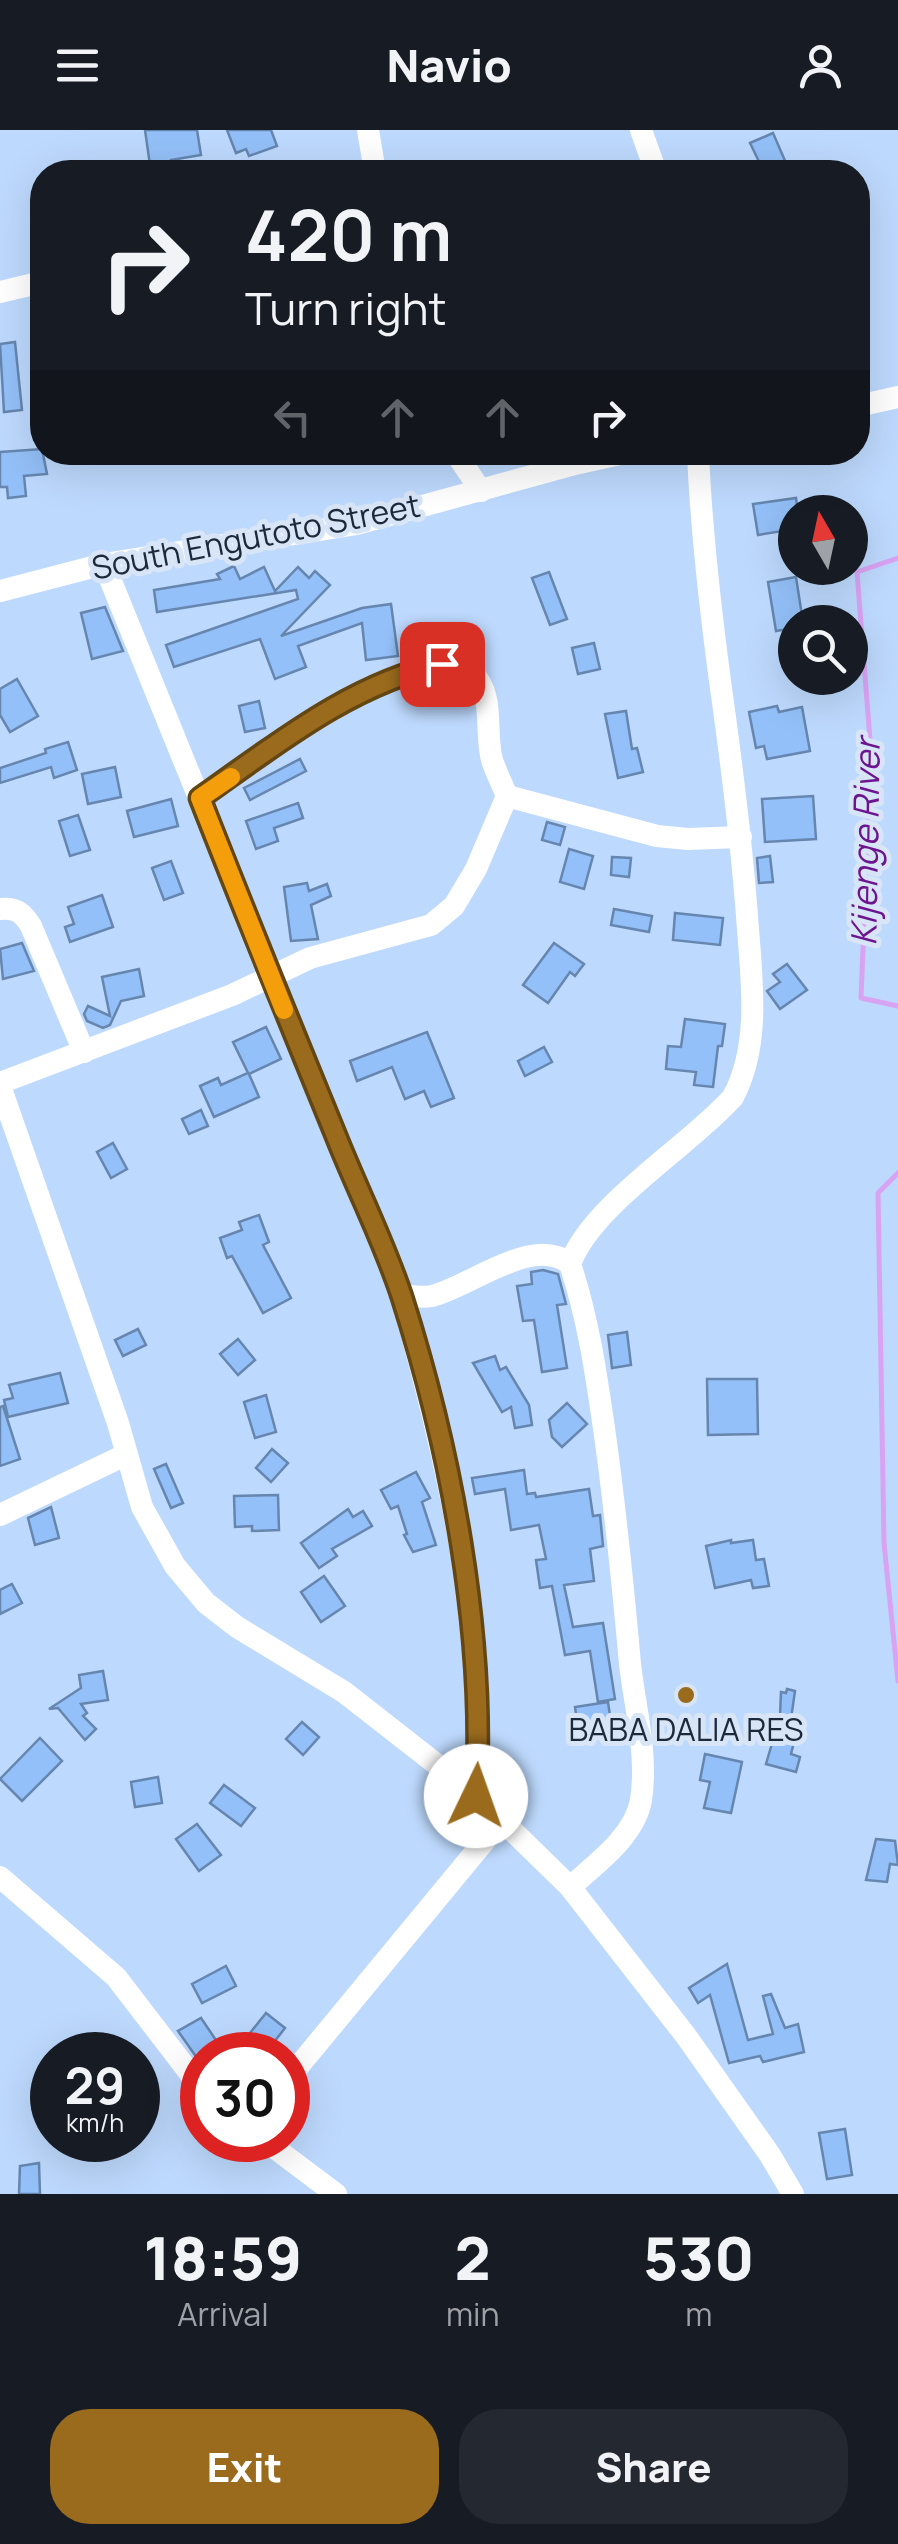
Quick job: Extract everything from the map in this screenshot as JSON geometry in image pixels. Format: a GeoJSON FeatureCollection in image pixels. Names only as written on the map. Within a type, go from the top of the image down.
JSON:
{"type":"FeatureCollection","features":[{"type":"Feature","properties":{"kind":"street"},"geometry":{"type":"LineString","coordinates":[[368,130],[373,160]]}},
{"type":"Feature","properties":{"kind":"street"},"geometry":{"type":"LineString","coordinates":[[642,130],[652,160]]}},
{"type":"Feature","properties":{"kind":"street"},"geometry":{"type":"LineString","coordinates":[[1,287],[30,283]]}},
{"type":"Feature","properties":{"kind":"street"},"geometry":{"type":"LineString","coordinates":[[870,403],[898,397]]}},
{"type":"Feature","properties":{"kind":"street"},"geometry":{"type":"LineString","coordinates":[[464,465],[480,491]]}},
{"type":"Feature","properties":{"kind":"street","name":"South Engutoto Street"},"geometry":{"type":"LineString","coordinates":[[0,591],[104,564],[357,524],[571,465]]}},
{"type":"Feature","properties":{"kind":"street"},"geometry":{"type":"LineString","coordinates":[[570,1264],[606,1214],[672,1150],[725,1106],[739,1086],[750,1036],[752,990],[741,836],[716,646],[699,465]]}},
{"type":"Feature","properties":{"kind":"street"},"geometry":{"type":"LineString","coordinates":[[104,564],[401,1295],[429,1394],[458,1522],[480,1735],[476,1796]]}},
{"type":"Feature","properties":{"kind":"street"},"geometry":{"type":"LineString","coordinates":[[200,798],[286,738],[374,686],[416,669],[442,664],[460,666],[473,674],[485,694],[492,759],[507,796],[476,870],[446,914],[424,928],[302,961],[271,978],[0,1084],[118,1423],[142,1507],[157,1539],[206,1603],[237,1627],[344,1692],[476,1796],[570,1887],[686,2036],[793,2194]]}},
{"type":"Feature","properties":{"kind":"street"},"geometry":{"type":"LineString","coordinates":[[507,796],[657,836],[741,836]]}},
{"type":"Feature","properties":{"kind":"street"},"geometry":{"type":"LineString","coordinates":[[0,909],[13,909],[31,926],[84,1052]]}},
{"type":"Feature","properties":{"kind":"street"},"geometry":{"type":"LineString","coordinates":[[401,1295],[431,1296],[518,1260],[556,1254],[570,1264],[586,1320],[616,1514],[642,1781],[641,1802],[632,1824],[570,1887]]}},
{"type":"Feature","properties":{"kind":"street"},"geometry":{"type":"LineString","coordinates":[[0,1515],[125,1455]]}},
{"type":"Feature","properties":{"kind":"street"},"geometry":{"type":"LineString","coordinates":[[310,2052],[501,1821]]}},
{"type":"Feature","properties":{"kind":"street"},"geometry":{"type":"LineString","coordinates":[[0,1877],[116,1977],[180,2060]]}},
{"type":"Feature","properties":{"kind":"street"},"geometry":{"type":"LineString","coordinates":[[291,2162],[328,2192]]}},
{"type":"Feature","properties":{"kind":"building"},"geometry":{"type":"Polygon","coordinates":[[[145,130],[197,130],[201,155],[149,160],[145,130]]]}},
{"type":"Feature","properties":{"kind":"building"},"geometry":{"type":"Polygon","coordinates":[[[227,130],[271,130],[277,146],[249,156],[246,149],[236,153],[227,130]]]}},
{"type":"Feature","properties":{"kind":"building"},"geometry":{"type":"Polygon","coordinates":[[[773,133],[785,160],[758,160],[750,143],[773,133]]]}},
{"type":"Feature","properties":{"kind":"building"},"geometry":{"type":"Polygon","coordinates":[[[15,342],[22,410],[4,412],[0,344],[15,342]]]}},
{"type":"Feature","properties":{"kind":"building"},"geometry":{"type":"Polygon","coordinates":[[[30,450],[30,465],[45,465],[47,474],[24,476],[26,496],[8,498],[7,487],[0,487],[0,452],[30,450]]]}},
{"type":"Feature","properties":{"kind":"building"},"geometry":{"type":"Polygon","coordinates":[[[778,501],[778,532],[758,535],[753,504],[778,501]]]}},
{"type":"Feature","properties":{"kind":"building"},"geometry":{"type":"Polygon","coordinates":[[[234,566],[240,579],[264,567],[275,591],[298,567],[309,578],[315,571],[330,585],[281,636],[362,608],[391,604],[398,656],[366,660],[362,623],[298,646],[306,667],[275,679],[260,639],[174,667],[166,645],[298,599],[296,590],[157,612],[154,590],[220,579],[217,574],[234,566]]]}},
{"type":"Feature","properties":{"kind":"building"},"geometry":{"type":"Polygon","coordinates":[[[549,572],[567,619],[550,625],[532,578],[549,572]]]}},
{"type":"Feature","properties":{"kind":"building"},"geometry":{"type":"Polygon","coordinates":[[[768,582],[797,585],[800,605],[778,605],[778,631],[776,631],[768,582]]]}},
{"type":"Feature","properties":{"kind":"building"},"geometry":{"type":"Polygon","coordinates":[[[105,607],[123,651],[92,659],[81,613],[105,607]]]}},
{"type":"Feature","properties":{"kind":"building"},"geometry":{"type":"Polygon","coordinates":[[[594,643],[600,669],[578,674],[572,648],[594,643]]]}},
{"type":"Feature","properties":{"kind":"building"},"geometry":{"type":"Polygon","coordinates":[[[17,679],[38,716],[10,732],[0,715],[0,689],[17,679]]]}},
{"type":"Feature","properties":{"kind":"building"},"geometry":{"type":"Polygon","coordinates":[[[259,701],[265,728],[245,732],[239,706],[259,701]]]}},
{"type":"Feature","properties":{"kind":"building"},"geometry":{"type":"Polygon","coordinates":[[[777,706],[779,712],[802,707],[810,751],[767,759],[764,746],[756,748],[749,712],[777,706]]]}},
{"type":"Feature","properties":{"kind":"building"},"geometry":{"type":"Polygon","coordinates":[[[626,711],[632,749],[637,748],[643,772],[618,778],[605,714],[626,711]]]}},
{"type":"Feature","properties":{"kind":"building"},"geometry":{"type":"Polygon","coordinates":[[[68,742],[77,770],[54,778],[51,767],[0,783],[0,768],[68,742]]]}},
{"type":"Feature","properties":{"kind":"building"},"geometry":{"type":"Polygon","coordinates":[[[300,759],[306,771],[250,800],[244,788],[300,759]]]}},
{"type":"Feature","properties":{"kind":"building"},"geometry":{"type":"Polygon","coordinates":[[[115,767],[121,797],[88,804],[82,774],[115,767]]]}},
{"type":"Feature","properties":{"kind":"building"},"geometry":{"type":"Polygon","coordinates":[[[813,796],[816,839],[765,842],[762,799],[813,796]]]}},
{"type":"Feature","properties":{"kind":"building"},"geometry":{"type":"Polygon","coordinates":[[[171,799],[178,826],[134,837],[127,811],[171,799]]]}},
{"type":"Feature","properties":{"kind":"building"},"geometry":{"type":"Polygon","coordinates":[[[298,803],[303,818],[274,828],[278,841],[256,849],[246,821],[298,803]]]}},
{"type":"Feature","properties":{"kind":"building"},"geometry":{"type":"Polygon","coordinates":[[[78,815],[90,850],[70,856],[59,821],[78,815]]]}},
{"type":"Feature","properties":{"kind":"building"},"geometry":{"type":"Polygon","coordinates":[[[547,822],[565,827],[560,845],[542,840],[547,822]]]}},
{"type":"Feature","properties":{"kind":"building"},"geometry":{"type":"Polygon","coordinates":[[[569,849],[593,856],[584,889],[560,882],[569,849]]]}},
{"type":"Feature","properties":{"kind":"building"},"geometry":{"type":"Polygon","coordinates":[[[770,856],[773,882],[759,883],[757,858],[770,856]]]}},
{"type":"Feature","properties":{"kind":"building"},"geometry":{"type":"Polygon","coordinates":[[[612,857],[631,858],[629,877],[611,875],[612,857]]]}},
{"type":"Feature","properties":{"kind":"building"},"geometry":{"type":"Polygon","coordinates":[[[171,861],[183,893],[164,900],[152,868],[171,861]]]}},
{"type":"Feature","properties":{"kind":"building"},"geometry":{"type":"Polygon","coordinates":[[[307,883],[309,891],[327,884],[331,896],[311,905],[318,939],[291,941],[284,887],[307,883]]]}},
{"type":"Feature","properties":{"kind":"building"},"geometry":{"type":"Polygon","coordinates":[[[102,895],[113,927],[70,942],[65,927],[74,924],[68,907],[102,895]]]}},
{"type":"Feature","properties":{"kind":"building"},"geometry":{"type":"Polygon","coordinates":[[[614,909],[652,916],[649,932],[611,925],[614,909]]]}},
{"type":"Feature","properties":{"kind":"building"},"geometry":{"type":"Polygon","coordinates":[[[675,913],[723,918],[720,945],[673,940],[675,913]]]}},
{"type":"Feature","properties":{"kind":"building"},"geometry":{"type":"Polygon","coordinates":[[[22,943],[34,971],[3,979],[0,949],[22,943]]]}},
{"type":"Feature","properties":{"kind":"building"},"geometry":{"type":"Polygon","coordinates":[[[554,943],[584,964],[575,976],[570,972],[548,1003],[523,985],[554,943]]]}},
{"type":"Feature","properties":{"kind":"building"},"geometry":{"type":"Polygon","coordinates":[[[787,964],[807,990],[780,1009],[767,991],[780,982],[773,974],[787,964]]]}},
{"type":"Feature","properties":{"kind":"building"},"geometry":{"type":"Polygon","coordinates":[[[139,969],[144,996],[121,1001],[110,1025],[103,1028],[87,1021],[84,1014],[88,1006],[110,1016],[102,977],[139,969]]]}},
{"type":"Feature","properties":{"kind":"building"},"geometry":{"type":"Polygon","coordinates":[[[685,1019],[725,1024],[713,1087],[694,1085],[696,1072],[666,1069],[668,1046],[681,1047],[685,1019]]]}},
{"type":"Feature","properties":{"kind":"building"},"geometry":{"type":"Polygon","coordinates":[[[266,1027],[281,1059],[249,1074],[259,1097],[214,1117],[200,1086],[218,1078],[221,1085],[248,1073],[233,1042],[266,1027]]]}},
{"type":"Feature","properties":{"kind":"building"},"geometry":{"type":"Polygon","coordinates":[[[427,1032],[454,1098],[431,1107],[424,1091],[405,1099],[392,1067],[357,1081],[350,1061],[427,1032]]]}},
{"type":"Feature","properties":{"kind":"building"},"geometry":{"type":"Polygon","coordinates":[[[544,1047],[552,1062],[525,1076],[518,1061],[544,1047]]]}},
{"type":"Feature","properties":{"kind":"building"},"geometry":{"type":"Polygon","coordinates":[[[201,1110],[208,1126],[189,1134],[182,1119],[201,1110]]]}},
{"type":"Feature","properties":{"kind":"building"},"geometry":{"type":"Polygon","coordinates":[[[113,1143],[127,1169],[111,1178],[97,1152],[113,1143]]]}},
{"type":"Feature","properties":{"kind":"building"},"geometry":{"type":"Polygon","coordinates":[[[259,1215],[269,1242],[263,1245],[291,1298],[263,1313],[232,1256],[227,1258],[220,1238],[242,1230],[239,1222],[259,1215]]]}},
{"type":"Feature","properties":{"kind":"building"},"geometry":{"type":"Polygon","coordinates":[[[531,1272],[558,1274],[566,1304],[557,1305],[567,1368],[542,1372],[534,1320],[523,1321],[517,1286],[532,1284],[531,1272]]]}},
{"type":"Feature","properties":{"kind":"building"},"geometry":{"type":"Polygon","coordinates":[[[138,1329],[146,1345],[123,1356],[115,1340],[138,1329]]]}},
{"type":"Feature","properties":{"kind":"building"},"geometry":{"type":"Polygon","coordinates":[[[627,1332],[631,1365],[612,1368],[608,1335],[627,1332]]]}},
{"type":"Feature","properties":{"kind":"building"},"geometry":{"type":"Polygon","coordinates":[[[238,1339],[255,1360],[238,1375],[220,1354],[238,1339]]]}},
{"type":"Feature","properties":{"kind":"building"},"geometry":{"type":"Polygon","coordinates":[[[495,1356],[500,1370],[506,1367],[529,1405],[532,1425],[515,1428],[511,1407],[502,1412],[473,1363],[495,1356]]]}},
{"type":"Feature","properties":{"kind":"building"},"geometry":{"type":"Polygon","coordinates":[[[60,1373],[68,1403],[8,1417],[4,1400],[13,1398],[9,1385],[60,1373]]]}},
{"type":"Feature","properties":{"kind":"building"},"geometry":{"type":"Polygon","coordinates":[[[707,1379],[757,1379],[758,1434],[708,1435],[707,1379]]]}},
{"type":"Feature","properties":{"kind":"building"},"geometry":{"type":"Polygon","coordinates":[[[266,1395],[276,1432],[255,1438],[244,1402],[266,1395]]]}},
{"type":"Feature","properties":{"kind":"building"},"geometry":{"type":"Polygon","coordinates":[[[567,1403],[587,1424],[562,1447],[552,1437],[549,1420],[567,1403]]]}},
{"type":"Feature","properties":{"kind":"building"},"geometry":{"type":"Polygon","coordinates":[[[3,1406],[20,1459],[0,1466],[0,1407],[3,1406]]]}},
{"type":"Feature","properties":{"kind":"building"},"geometry":{"type":"Polygon","coordinates":[[[272,1449],[288,1463],[271,1482],[256,1468],[272,1449]]]}},
{"type":"Feature","properties":{"kind":"building"},"geometry":{"type":"Polygon","coordinates":[[[166,1464],[183,1503],[171,1508],[154,1469],[166,1464]]]}},
{"type":"Feature","properties":{"kind":"building"},"geometry":{"type":"Polygon","coordinates":[[[524,1470],[527,1494],[535,1493],[536,1497],[589,1489],[593,1516],[600,1515],[603,1546],[590,1549],[594,1581],[564,1585],[573,1627],[603,1623],[615,1699],[598,1702],[590,1651],[565,1655],[552,1586],[540,1588],[536,1560],[546,1559],[539,1525],[511,1530],[505,1489],[475,1494],[472,1478],[524,1470]]]}},
{"type":"Feature","properties":{"kind":"building"},"geometry":{"type":"Polygon","coordinates":[[[416,1472],[430,1498],[422,1502],[436,1545],[413,1552],[404,1535],[407,1534],[398,1506],[391,1509],[381,1490],[416,1472]]]}},
{"type":"Feature","properties":{"kind":"building"},"geometry":{"type":"Polygon","coordinates":[[[278,1495],[279,1530],[235,1527],[234,1496],[278,1495]]]}},
{"type":"Feature","properties":{"kind":"building"},"geometry":{"type":"Polygon","coordinates":[[[51,1507],[59,1538],[35,1545],[28,1518],[51,1507]]]}},
{"type":"Feature","properties":{"kind":"building"},"geometry":{"type":"Polygon","coordinates":[[[348,1509],[353,1517],[363,1511],[372,1526],[332,1549],[337,1556],[319,1568],[301,1543],[348,1509]]]}},
{"type":"Feature","properties":{"kind":"building"},"geometry":{"type":"Polygon","coordinates":[[[753,1540],[756,1560],[764,1559],[769,1586],[753,1588],[751,1580],[715,1588],[706,1546],[753,1540]]]}},
{"type":"Feature","properties":{"kind":"building"},"geometry":{"type":"Polygon","coordinates":[[[324,1576],[345,1606],[321,1622],[301,1592],[324,1576]]]}},
{"type":"Feature","properties":{"kind":"building"},"geometry":{"type":"Polygon","coordinates":[[[12,1584],[22,1603],[0,1614],[0,1590],[12,1584]]]}},
{"type":"Feature","properties":{"kind":"building"},"geometry":{"type":"Polygon","coordinates":[[[103,1671],[108,1700],[81,1704],[87,1713],[83,1716],[96,1729],[85,1740],[58,1708],[49,1709],[81,1688],[79,1675],[103,1671]]]}},
{"type":"Feature","properties":{"kind":"building"},"geometry":{"type":"Polygon","coordinates":[[[787,1689],[795,1691],[788,1740],[794,1742],[791,1754],[800,1757],[796,1772],[766,1764],[780,1716],[781,1692],[786,1693],[787,1689]]]}},
{"type":"Feature","properties":{"kind":"building"},"geometry":{"type":"Polygon","coordinates":[[[608,1702],[612,1730],[579,1735],[575,1707],[608,1702]]]}},
{"type":"Feature","properties":{"kind":"building"},"geometry":{"type":"Polygon","coordinates":[[[302,1722],[319,1737],[303,1755],[286,1739],[302,1722]]]}},
{"type":"Feature","properties":{"kind":"building"},"geometry":{"type":"Polygon","coordinates":[[[40,1738],[62,1761],[22,1801],[0,1779],[40,1738]]]}},
{"type":"Feature","properties":{"kind":"building"},"geometry":{"type":"Polygon","coordinates":[[[705,1754],[742,1762],[731,1813],[704,1808],[710,1782],[700,1780],[705,1754]]]}},
{"type":"Feature","properties":{"kind":"building"},"geometry":{"type":"Polygon","coordinates":[[[158,1777],[162,1803],[135,1807],[131,1782],[158,1777]]]}},
{"type":"Feature","properties":{"kind":"building"},"geometry":{"type":"Polygon","coordinates":[[[224,1785],[255,1808],[241,1826],[210,1803],[224,1785]]]}},
{"type":"Feature","properties":{"kind":"building"},"geometry":{"type":"Polygon","coordinates":[[[197,1824],[221,1855],[199,1871],[176,1839],[197,1824]]]}},
{"type":"Feature","properties":{"kind":"building"},"geometry":{"type":"Polygon","coordinates":[[[876,1839],[895,1841],[898,1865],[890,1864],[887,1882],[866,1880],[876,1839]]]}},
{"type":"Feature","properties":{"kind":"building"},"geometry":{"type":"Polygon","coordinates":[[[727,1964],[748,2040],[773,2034],[763,1996],[771,1994],[785,2028],[798,2024],[804,2052],[763,2062],[760,2056],[729,2063],[710,1995],[698,2003],[689,1988],[727,1964]]]}},
{"type":"Feature","properties":{"kind":"building"},"geometry":{"type":"Polygon","coordinates":[[[226,1966],[236,1986],[202,2003],[192,1984],[226,1966]]]}},
{"type":"Feature","properties":{"kind":"building"},"geometry":{"type":"Polygon","coordinates":[[[266,2013],[285,2028],[282,2032],[251,2032],[266,2013]]]}},
{"type":"Feature","properties":{"kind":"building"},"geometry":{"type":"Polygon","coordinates":[[[201,2018],[210,2032],[180,2034],[178,2031],[201,2018]]]}},
{"type":"Feature","properties":{"kind":"building"},"geometry":{"type":"Polygon","coordinates":[[[845,2129],[852,2175],[827,2179],[819,2133],[845,2129]]]}},
{"type":"Feature","properties":{"kind":"building"},"geometry":{"type":"Polygon","coordinates":[[[39,2163],[40,2194],[19,2194],[20,2166],[39,2163]]]}},
{"type":"Feature","properties":{"kind":"waterway","name":"Kijenge River"},"geometry":{"type":"LineString","coordinates":[[898,558],[857,572],[871,753],[861,998],[898,1006]]}},
{"type":"Feature","properties":{"kind":"waterway","name":"Kijenge River"},"geometry":{"type":"LineString","coordinates":[[898,1173],[878,1193],[884,1543],[898,1681]]}},
{"type":"Feature","properties":{"kind":"slow traffic"},"geometry":{"type":"LineString","coordinates":[[231,777],[200,798],[284,1010]]}},
{"type":"Feature","properties":{"kind":"place","name":"BABA DALIA RES"},"geometry":{"type":"Point","coordinates":[686,1695]}},
{"type":"Feature","properties":{"kind":"route"},"geometry":{"type":"LineString","coordinates":[[442,664],[416,669],[374,686],[286,738],[200,798],[401,1295],[429,1394],[458,1522],[468,1600],[480,1735],[476,1796]]}}]}
